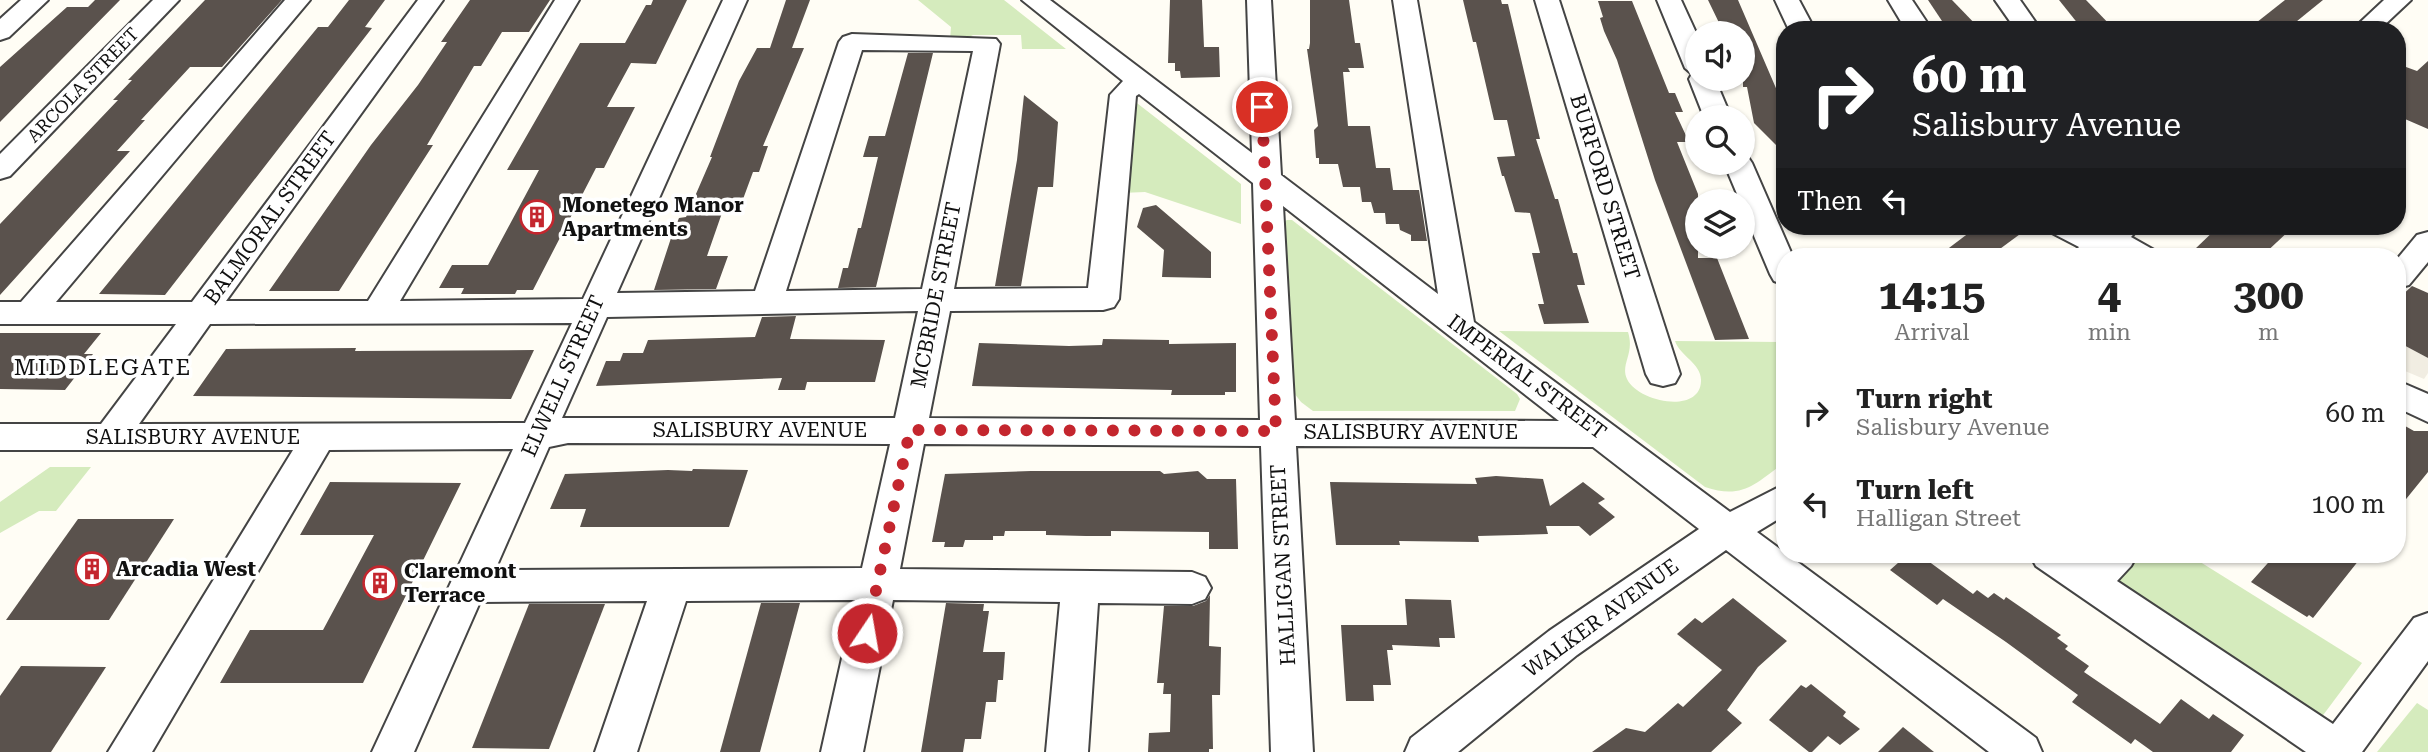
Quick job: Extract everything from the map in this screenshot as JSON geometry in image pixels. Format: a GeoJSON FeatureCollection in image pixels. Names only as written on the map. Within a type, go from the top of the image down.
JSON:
{"type":"FeatureCollection","features":[{"type":"Feature","properties":{"kind":"street"},"geometry":{"type":"LineString","coordinates":[[0,33],[36,0]]}},
{"type":"Feature","properties":{"kind":"street","name":"ARCOLA STREET"},"geometry":{"type":"LineString","coordinates":[[0,170],[167,0]]}},
{"type":"Feature","properties":{"kind":"street"},"geometry":{"type":"LineString","coordinates":[[15,313],[299,0]]}},
{"type":"Feature","properties":{"kind":"street","name":"BALMORAL STREET"},"geometry":{"type":"LineString","coordinates":[[110,437],[431,0]]}},
{"type":"Feature","properties":{"kind":"street"},"geometry":{"type":"LineString","coordinates":[[379,310],[567,0]]}},
{"type":"Feature","properties":{"kind":"street","name":"IMPERIAL STREET"},"geometry":{"type":"LineString","coordinates":[[1034,0],[1459,327],[1604,434],[2021,752]]}},
{"type":"Feature","properties":{"kind":"street","name":"HALLIGAN STREET"},"geometry":{"type":"LineString","coordinates":[[1258,0],[1292,752]]}},
{"type":"Feature","properties":{"kind":"street"},"geometry":{"type":"LineString","coordinates":[[1405,0],[1459,327]]}},
{"type":"Feature","properties":{"kind":"street","name":"BURFORD STREET"},"geometry":{"type":"LineString","coordinates":[[1547,0],[1663,374]]}},
{"type":"Feature","properties":{"kind":"street"},"geometry":{"type":"LineString","coordinates":[[1669,0],[1685,38]]}},
{"type":"Feature","properties":{"kind":"street"},"geometry":{"type":"LineString","coordinates":[[1787,0],[1798,21]]}},
{"type":"Feature","properties":{"kind":"street"},"geometry":{"type":"LineString","coordinates":[[1900,0],[1913,21]]}},
{"type":"Feature","properties":{"kind":"street"},"geometry":{"type":"LineString","coordinates":[[2007,0],[2022,21]]}},
{"type":"Feature","properties":{"kind":"street"},"geometry":{"type":"LineString","coordinates":[[2374,21],[2399,0]]}},
{"type":"Feature","properties":{"kind":"street","name":"ELWELL STREET"},"geometry":{"type":"LineString","coordinates":[[393,752],[594,308],[735,18]]}},
{"type":"Feature","properties":{"kind":"street","name":"MCBRIDE STREET"},"geometry":{"type":"LineString","coordinates":[[767,302],[852,42],[987,44],[842,752]]}},
{"type":"Feature","properties":{"kind":"street"},"geometry":{"type":"LineString","coordinates":[[15,313],[379,310],[571,312],[618,304],[1103,299],[1123,95],[1141,82]]}},
{"type":"Feature","properties":{"kind":"street"},"geometry":{"type":"LineString","coordinates":[[1745,175],[1774,223]]}},
{"type":"Feature","properties":{"kind":"street"},"geometry":{"type":"LineString","coordinates":[[2088,235],[2122,248]]}},
{"type":"Feature","properties":{"kind":"street"},"geometry":{"type":"LineString","coordinates":[[2406,268],[2428,242]]}},
{"type":"Feature","properties":{"kind":"street"},"geometry":{"type":"LineString","coordinates":[[2406,397],[2428,409]]}},
{"type":"Feature","properties":{"kind":"street","name":"SALISBURY AVENUE"},"geometry":{"type":"LineString","coordinates":[[0,437],[536,436],[568,430],[1604,434]]}},
{"type":"Feature","properties":{"kind":"street"},"geometry":{"type":"LineString","coordinates":[[129,752],[318,436]]}},
{"type":"Feature","properties":{"kind":"street","name":"WALKER AVENUE"},"geometry":{"type":"LineString","coordinates":[[1426,752],[1563,643],[1728,530],[1776,503]]}},
{"type":"Feature","properties":{"kind":"street"},"geometry":{"type":"LineString","coordinates":[[2061,563],[2339,751],[2428,630]]}},
{"type":"Feature","properties":{"kind":"street"},"geometry":{"type":"LineString","coordinates":[[2091,583],[2110,563]]}},
{"type":"Feature","properties":{"kind":"street"},"geometry":{"type":"LineString","coordinates":[[467,586],[876,585],[1192,588]]}},
{"type":"Feature","properties":{"kind":"street"},"geometry":{"type":"LineString","coordinates":[[616,752],[671,587]]}},
{"type":"Feature","properties":{"kind":"street"},"geometry":{"type":"LineString","coordinates":[[1068,752],[1080,587]]}},
{"type":"Feature","properties":{"kind":"green space"},"geometry":{"type":"Polygon","coordinates":[[[918,0],[1004,0],[1066,49],[1022,49],[1021,35],[973,35],[965,39],[950,40],[951,27],[918,0]]]}},
{"type":"Feature","properties":{"kind":"green space"},"geometry":{"type":"Polygon","coordinates":[[[1133,100],[1241,184],[1241,224],[1145,192],[1121,193],[1133,100]]]}},
{"type":"Feature","properties":{"kind":"green space"},"geometry":{"type":"Polygon","coordinates":[[[1292,220],[1517,394],[1520,399],[1515,411],[1313,411],[1301,402],[1294,393],[1284,222],[1292,220]]]}},
{"type":"Feature","properties":{"kind":"green space"},"geometry":{"type":"Polygon","coordinates":[[[1499,331],[1628,332],[1630,347],[1625,368],[1627,379],[1643,394],[1668,401],[1691,398],[1698,392],[1701,381],[1695,365],[1675,341],[1776,342],[1776,469],[1757,483],[1739,490],[1729,492],[1705,487],[1499,331]]]}},
{"type":"Feature","properties":{"kind":"green space"},"geometry":{"type":"Polygon","coordinates":[[[50,467],[91,467],[56,511],[39,511],[0,533],[0,502],[50,467]]]}},
{"type":"Feature","properties":{"kind":"green space"},"geometry":{"type":"Polygon","coordinates":[[[2124,563],[2202,563],[2362,663],[2315,726],[2128,601],[2119,582],[2120,567],[2124,563]]]}},
{"type":"Feature","properties":{"kind":"green space"},"geometry":{"type":"Polygon","coordinates":[[[2417,703],[2428,710],[2428,752],[2377,752],[2417,703]]]}},
{"type":"Feature","properties":{"kind":"shaded area"},"geometry":{"type":"Polygon","coordinates":[[[2406,346],[2428,358],[2428,373],[2424,379],[2406,371],[2406,346]]]}},
{"type":"Feature","properties":{"kind":"building"},"geometry":{"type":"Polygon","coordinates":[[[95,0],[120,0],[0,122],[0,67],[67,7],[88,7],[95,0]]]}},
{"type":"Feature","properties":{"kind":"building"},"geometry":{"type":"Polygon","coordinates":[[[205,0],[282,0],[222,67],[190,67],[141,120],[145,120],[117,151],[130,151],[0,295],[0,224],[118,100],[113,100],[132,80],[128,80],[205,0]]]}},
{"type":"Feature","properties":{"kind":"building"},"geometry":{"type":"Polygon","coordinates":[[[349,0],[385,0],[365,27],[372,28],[165,295],[99,294],[318,27],[328,27],[349,0]]]}},
{"type":"Feature","properties":{"kind":"building"},"geometry":{"type":"Polygon","coordinates":[[[470,0],[550,0],[529,32],[502,32],[481,66],[474,66],[427,145],[433,145],[339,291],[269,291],[371,145],[418,85],[447,42],[441,42],[470,0]]]}},
{"type":"Feature","properties":{"kind":"building"},"geometry":{"type":"Polygon","coordinates":[[[653,0],[687,0],[656,64],[631,63],[607,107],[635,107],[604,168],[596,168],[533,290],[517,290],[515,294],[461,294],[464,288],[439,288],[452,265],[488,265],[539,170],[507,170],[580,43],[625,43],[646,5],[651,5],[653,0]]]}},
{"type":"Feature","properties":{"kind":"building"},"geometry":{"type":"Polygon","coordinates":[[[786,0],[810,0],[792,48],[804,48],[763,146],[768,146],[759,172],[753,172],[739,210],[723,210],[707,256],[728,256],[716,289],[654,290],[672,235],[679,218],[686,217],[712,157],[739,81],[757,48],[770,48],[786,0]]]}},
{"type":"Feature","properties":{"kind":"building"},"geometry":{"type":"Polygon","coordinates":[[[1170,0],[1202,0],[1204,47],[1219,47],[1220,77],[1181,78],[1180,71],[1175,71],[1175,63],[1168,63],[1170,0]]]}},
{"type":"Feature","properties":{"kind":"building"},"geometry":{"type":"Polygon","coordinates":[[[1310,0],[1349,0],[1355,43],[1360,43],[1364,68],[1348,68],[1350,72],[1343,72],[1348,126],[1370,126],[1376,168],[1390,168],[1393,190],[1419,190],[1427,241],[1411,241],[1411,235],[1400,230],[1399,224],[1386,224],[1385,213],[1374,213],[1371,202],[1362,202],[1360,187],[1343,187],[1338,164],[1319,164],[1319,158],[1316,158],[1314,130],[1318,126],[1307,49],[1310,43],[1310,0]]]}},
{"type":"Feature","properties":{"kind":"building"},"geometry":{"type":"Polygon","coordinates":[[[1463,0],[1501,0],[1502,4],[1508,4],[1540,139],[1536,139],[1555,199],[1558,199],[1573,253],[1577,253],[1585,285],[1577,285],[1589,323],[1544,324],[1538,304],[1544,304],[1532,253],[1540,253],[1530,213],[1515,212],[1497,157],[1515,156],[1507,120],[1494,120],[1463,0]]]}},
{"type":"Feature","properties":{"kind":"building"},"geometry":{"type":"Polygon","coordinates":[[[1708,0],[1738,0],[1747,21],[1718,21],[1708,0]]]}},
{"type":"Feature","properties":{"kind":"building"},"geometry":{"type":"Polygon","coordinates":[[[1928,0],[1952,0],[1972,21],[1942,21],[1928,0]]]}},
{"type":"Feature","properties":{"kind":"building"},"geometry":{"type":"Polygon","coordinates":[[[2059,0],[2086,0],[2106,21],[2076,21],[2059,0]]]}},
{"type":"Feature","properties":{"kind":"building"},"geometry":{"type":"Polygon","coordinates":[[[2285,0],[2323,0],[2297,21],[2258,21],[2285,0]]]}},
{"type":"Feature","properties":{"kind":"building"},"geometry":{"type":"Polygon","coordinates":[[[1598,1],[1632,1],[1669,93],[1675,93],[1683,112],[1675,112],[1685,133],[1685,142],[1677,142],[1685,162],[1685,175],[1690,175],[1696,189],[1685,189],[1685,259],[1717,259],[1749,339],[1715,340],[1655,180],[1617,60],[1604,31],[1600,18],[1603,17],[1598,1]]]}},
{"type":"Feature","properties":{"kind":"building"},"geometry":{"type":"Polygon","coordinates":[[[1755,39],[1776,88],[1776,145],[1755,124],[1755,105],[1750,105],[1748,91],[1755,91],[1755,39]]]}},
{"type":"Feature","properties":{"kind":"building"},"geometry":{"type":"Polygon","coordinates":[[[908,53],[933,53],[876,287],[838,288],[843,268],[848,268],[858,228],[861,228],[878,157],[863,157],[869,136],[885,136],[908,53]]]}},
{"type":"Feature","properties":{"kind":"building"},"geometry":{"type":"Polygon","coordinates":[[[2428,61],[2428,129],[2406,119],[2406,67],[2417,71],[2428,61]]]}},
{"type":"Feature","properties":{"kind":"building"},"geometry":{"type":"Polygon","coordinates":[[[1024,95],[1058,122],[1053,187],[1038,187],[1021,286],[995,286],[1017,160],[1024,95]]]}},
{"type":"Feature","properties":{"kind":"building"},"geometry":{"type":"Polygon","coordinates":[[[1156,205],[1211,252],[1211,278],[1162,277],[1164,250],[1137,227],[1143,208],[1156,205]]]}},
{"type":"Feature","properties":{"kind":"building"},"geometry":{"type":"Polygon","coordinates":[[[1966,235],[2019,235],[2001,248],[1949,248],[1966,235]]]}},
{"type":"Feature","properties":{"kind":"building"},"geometry":{"type":"Polygon","coordinates":[[[2210,235],[2284,235],[2271,248],[2196,248],[2210,235]]]}},
{"type":"Feature","properties":{"kind":"building"},"geometry":{"type":"Polygon","coordinates":[[[2412,286],[2428,293],[2428,358],[2406,346],[2406,292],[2412,286]]]}},
{"type":"Feature","properties":{"kind":"building"},"geometry":{"type":"Polygon","coordinates":[[[796,316],[790,339],[885,340],[875,382],[807,382],[805,390],[778,390],[782,378],[596,386],[606,361],[620,361],[623,353],[643,353],[648,340],[755,337],[762,317],[796,316]]]}},
{"type":"Feature","properties":{"kind":"building"},"geometry":{"type":"Polygon","coordinates":[[[0,333],[101,333],[84,354],[93,354],[65,390],[0,389],[0,333]]]}},
{"type":"Feature","properties":{"kind":"building"},"geometry":{"type":"Polygon","coordinates":[[[1103,339],[1169,340],[1169,344],[1236,343],[1236,392],[1225,392],[1225,395],[1171,395],[1172,390],[972,386],[979,343],[1102,345],[1103,339]]]}},
{"type":"Feature","properties":{"kind":"building"},"geometry":{"type":"Polygon","coordinates":[[[356,348],[355,351],[534,350],[511,399],[193,396],[226,349],[356,348]]]}},
{"type":"Feature","properties":{"kind":"building"},"geometry":{"type":"Polygon","coordinates":[[[2406,426],[2414,431],[2428,431],[2428,472],[2406,499],[2406,426]]]}},
{"type":"Feature","properties":{"kind":"building"},"geometry":{"type":"Polygon","coordinates":[[[693,469],[748,470],[729,527],[580,527],[586,509],[550,509],[565,474],[693,469]]]}},
{"type":"Feature","properties":{"kind":"building"},"geometry":{"type":"Polygon","coordinates":[[[1160,471],[1164,474],[1198,471],[1207,479],[1236,479],[1238,549],[1209,549],[1209,532],[1111,531],[1111,536],[1086,536],[1046,535],[1046,531],[1005,531],[1004,536],[993,536],[993,540],[965,540],[963,547],[944,547],[945,542],[932,542],[945,474],[1160,471]]]}},
{"type":"Feature","properties":{"kind":"building"},"geometry":{"type":"Polygon","coordinates":[[[1496,476],[1543,479],[1550,506],[1583,482],[1605,499],[1598,503],[1615,517],[1590,536],[1579,526],[1546,526],[1548,534],[1478,536],[1479,542],[1399,541],[1400,545],[1336,545],[1330,482],[1477,484],[1475,478],[1496,476]]]}},
{"type":"Feature","properties":{"kind":"building","name":"Claremont Terrace"},"geometry":{"type":"Polygon","coordinates":[[[330,482],[461,483],[363,683],[220,683],[250,630],[323,630],[374,535],[300,535],[330,482]]]}},
{"type":"Feature","properties":{"kind":"building","name":"Arcadia West"},"geometry":{"type":"Polygon","coordinates":[[[78,519],[174,519],[109,620],[6,620],[78,519]]]}},
{"type":"Feature","properties":{"kind":"building"},"geometry":{"type":"Polygon","coordinates":[[[1898,563],[1931,563],[1973,594],[1977,590],[1988,598],[1994,593],[2004,600],[2006,597],[2061,635],[2057,638],[2068,646],[2065,649],[2089,666],[2084,672],[2160,724],[2181,699],[2209,719],[2213,714],[2244,735],[2231,752],[2153,752],[2135,739],[2131,744],[2072,702],[2078,695],[2006,642],[1943,599],[1937,605],[1890,570],[1898,563]]]}},
{"type":"Feature","properties":{"kind":"building"},"geometry":{"type":"Polygon","coordinates":[[[2268,563],[2357,563],[2313,618],[2309,615],[2307,617],[2251,582],[2268,563]]]}},
{"type":"Feature","properties":{"kind":"building"},"geometry":{"type":"Polygon","coordinates":[[[1210,595],[1209,646],[1221,647],[1220,695],[1212,695],[1213,749],[1209,749],[1209,752],[1148,752],[1149,733],[1170,732],[1171,694],[1163,694],[1164,683],[1157,683],[1164,606],[1193,606],[1206,601],[1210,595]]]}},
{"type":"Feature","properties":{"kind":"building"},"geometry":{"type":"Polygon","coordinates":[[[1733,598],[1787,641],[1758,667],[1727,710],[1742,723],[1711,752],[1592,752],[1626,728],[1645,732],[1678,703],[1683,707],[1722,670],[1677,634],[1695,618],[1702,623],[1733,598]]]}},
{"type":"Feature","properties":{"kind":"building"},"geometry":{"type":"Polygon","coordinates":[[[1405,599],[1451,600],[1455,638],[1439,638],[1440,647],[1392,645],[1393,650],[1387,650],[1391,685],[1373,685],[1374,701],[1346,701],[1341,625],[1407,625],[1405,599]]]}},
{"type":"Feature","properties":{"kind":"building"},"geometry":{"type":"Polygon","coordinates":[[[761,603],[800,603],[760,752],[720,752],[761,603]]]}},
{"type":"Feature","properties":{"kind":"building"},"geometry":{"type":"Polygon","coordinates":[[[946,603],[984,604],[983,611],[989,611],[983,652],[1005,652],[1003,680],[998,680],[996,702],[986,702],[981,739],[965,739],[963,752],[921,752],[946,603]]]}},
{"type":"Feature","properties":{"kind":"building"},"geometry":{"type":"Polygon","coordinates":[[[529,604],[605,604],[549,749],[472,748],[529,604]]]}},
{"type":"Feature","properties":{"kind":"building"},"geometry":{"type":"Polygon","coordinates":[[[21,666],[106,667],[51,752],[0,752],[0,696],[21,666]]]}},
{"type":"Feature","properties":{"kind":"building"},"geometry":{"type":"Polygon","coordinates":[[[1811,684],[1846,712],[1843,716],[1860,729],[1840,745],[1828,736],[1809,752],[1769,720],[1801,685],[1806,688],[1811,684]]]}},
{"type":"Feature","properties":{"kind":"building"},"geometry":{"type":"Polygon","coordinates":[[[1903,727],[1934,752],[1878,752],[1903,727]]]}},
{"type":"Feature","properties":{"kind":"place","name":"Monetego Manor Apartments"},"geometry":{"type":"Point","coordinates":[537,217]}},
{"type":"Feature","properties":{"kind":"place","name":"Arcadia West"},"geometry":{"type":"Point","coordinates":[92,569]}},
{"type":"Feature","properties":{"kind":"place","name":"Claremont Terrace"},"geometry":{"type":"Point","coordinates":[380,583]}},
{"type":"Feature","properties":{"kind":"district","name":"MIDDLEGATE"},"geometry":{"type":"Point","coordinates":[103,367]}},
{"type":"Feature","properties":{"kind":"route"},"geometry":{"type":"LineString","coordinates":[[867,633],[910,430],[1276,431],[1262,107]]}}]}
